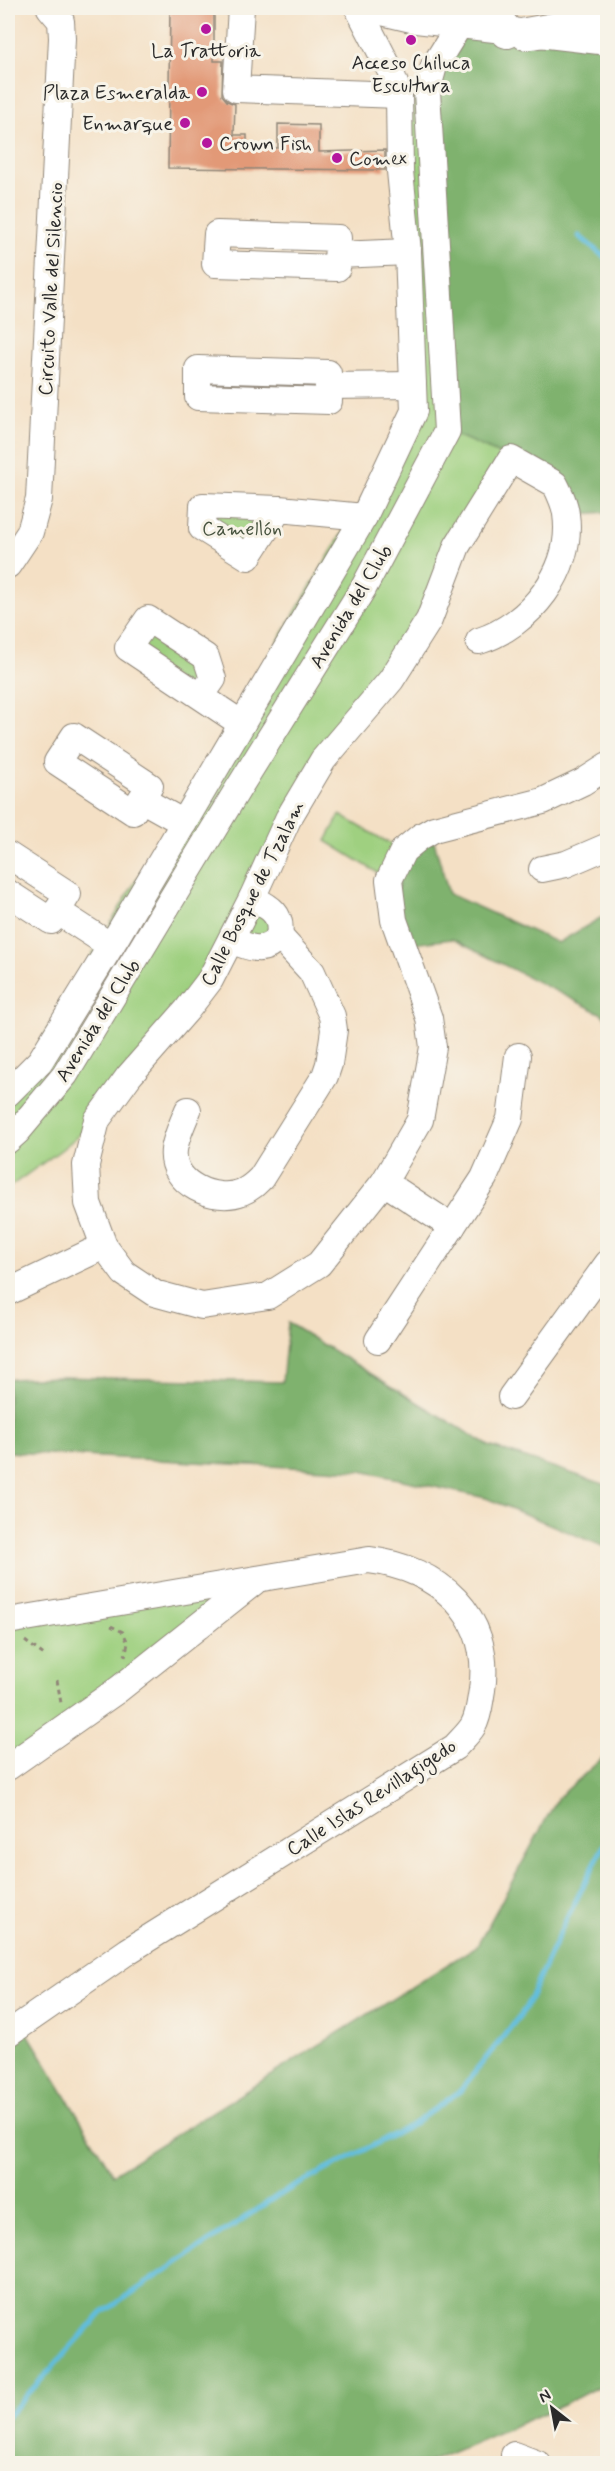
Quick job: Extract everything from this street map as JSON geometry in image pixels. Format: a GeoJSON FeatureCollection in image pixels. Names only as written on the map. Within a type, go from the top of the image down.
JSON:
{"type":"FeatureCollection","features":[{"type":"Feature","properties":{"kind":"main road"},"geometry":{"type":"LineString","coordinates":[[509,25],[570,26],[608,22]]}},
{"type":"Feature","properties":{"kind":"street","name":"Circuito Valle del Silencio"},"geometry":{"type":"LineString","coordinates":[[8,565],[30,532],[39,499],[62,38],[61,21],[50,8]]}},
{"type":"Feature","properties":{"kind":"street"},"geometry":{"type":"LineString","coordinates":[[241,8],[236,90],[399,95]]}},
{"type":"Feature","properties":{"kind":"street","name":"Avenida del Club"},"geometry":{"type":"LineString","coordinates":[[8,1093],[40,1061],[111,946],[364,517],[414,411],[408,252],[400,171],[399,95],[390,70],[358,8]]}},
{"type":"Feature","properties":{"kind":"street"},"geometry":{"type":"LineString","coordinates":[[365,8],[416,20],[464,16],[608,42]]}},
{"type":"Feature","properties":{"kind":"street","name":"Avenida del Club"},"geometry":{"type":"LineString","coordinates":[[8,1140],[65,1075],[238,789],[364,587],[447,431],[427,91],[434,66],[464,16]]}},
{"type":"Feature","properties":{"kind":"street"},"geometry":{"type":"LineString","coordinates":[[338,255],[408,252]]}},
{"type":"Feature","properties":{"kind":"street"},"geometry":{"type":"LineString","coordinates":[[328,386],[413,385]]}},
{"type":"Feature","properties":{"kind":"street","name":"Calle Bosque de Tzalam"},"geometry":{"type":"LineString","coordinates":[[479,641],[503,632],[529,611],[553,579],[566,537],[566,515],[555,484],[511,459],[457,546],[429,620],[391,680],[323,760],[288,819],[252,898],[210,980],[129,1076],[97,1120],[86,1165],[88,1203],[104,1246],[124,1273],[154,1293],[202,1306],[268,1296],[319,1264],[384,1182],[420,1120],[433,1047],[429,1018],[394,920],[389,880],[403,851],[434,829],[543,801],[584,782],[608,766]]}},
{"type":"Feature","properties":{"kind":"street"},"geometry":{"type":"LineString","coordinates":[[279,509],[364,517]]}},
{"type":"Feature","properties":{"kind":"street"},"geometry":{"type":"LineString","coordinates":[[201,696],[242,724]]}},
{"type":"Feature","properties":{"kind":"street"},"geometry":{"type":"LineString","coordinates":[[212,775],[238,789]]}},
{"type":"Feature","properties":{"kind":"street"},"geometry":{"type":"LineString","coordinates":[[141,799],[184,823]]}},
{"type":"Feature","properties":{"kind":"street"},"geometry":{"type":"LineString","coordinates":[[542,869],[566,864],[608,846]]}},
{"type":"Feature","properties":{"kind":"street"},"geometry":{"type":"LineString","coordinates":[[8,855],[68,894],[51,921],[8,893]]}},
{"type":"Feature","properties":{"kind":"street"},"geometry":{"type":"LineString","coordinates":[[231,940],[249,948],[263,948],[270,946],[279,936],[279,922],[272,908],[252,898]]}},
{"type":"Feature","properties":{"kind":"street"},"geometry":{"type":"LineString","coordinates":[[57,911],[111,946]]}},
{"type":"Feature","properties":{"kind":"street"},"geometry":{"type":"LineString","coordinates":[[188,1110],[174,1150],[175,1163],[181,1174],[187,1182],[214,1195],[240,1193],[252,1187],[261,1178],[325,1076],[334,1030],[332,1016],[312,972],[279,936]]}},
{"type":"Feature","properties":{"kind":"street"},"geometry":{"type":"LineString","coordinates":[[378,1340],[484,1178],[510,1119],[518,1056]]}},
{"type":"Feature","properties":{"kind":"street"},"geometry":{"type":"LineString","coordinates":[[40,1061],[65,1075]]}},
{"type":"Feature","properties":{"kind":"street"},"geometry":{"type":"LineString","coordinates":[[384,1182],[452,1227]]}},
{"type":"Feature","properties":{"kind":"street"},"geometry":{"type":"LineString","coordinates":[[8,1292],[104,1246]]}},
{"type":"Feature","properties":{"kind":"street"},"geometry":{"type":"LineString","coordinates":[[511,1397],[608,1263]]}},
{"type":"Feature","properties":{"kind":"street","name":"Calle Islas Revillagigedo"},"geometry":{"type":"LineString","coordinates":[[8,2034],[128,1951],[455,1747],[473,1725],[480,1705],[484,1677],[482,1650],[476,1630],[449,1592],[437,1583],[389,1563],[369,1560],[257,1580],[12,1632]]}},
{"type":"Feature","properties":{"kind":"street","name":"Calle Islas Revillagigedo"},"geometry":{"type":"LineString","coordinates":[[8,1767],[118,1689],[257,1580]]}},
{"type":"Feature","properties":{"kind":"street"},"geometry":{"type":"LineString","coordinates":[[514,2455],[538,2463]]}},
{"type":"Feature","properties":{"kind":"path"},"geometry":{"type":"LineString","coordinates":[[101,1628],[112,1626],[123,1632],[128,1643],[125,1656]]}},
{"type":"Feature","properties":{"kind":"path"},"geometry":{"type":"LineString","coordinates":[[12,1632],[44,1655]]}},
{"type":"Feature","properties":{"kind":"path"},"geometry":{"type":"LineString","coordinates":[[25,1641],[36,1639]]}},
{"type":"Feature","properties":{"kind":"path"},"geometry":{"type":"LineString","coordinates":[[57,1680],[61,1703]]}},
{"type":"Feature","properties":{"kind":"path"},"geometry":{"type":"LineString","coordinates":[[52,1710],[70,1696]]}},
{"type":"Feature","properties":{"kind":"green space"},"geometry":{"type":"Polygon","coordinates":[[[458,25],[607,41],[607,512],[566,515],[562,500],[511,459],[447,431],[434,66],[458,25]]]}},
{"type":"Feature","properties":{"kind":"green space"},"geometry":{"type":"Polygon","coordinates":[[[427,91],[511,459],[429,620],[323,760],[253,898],[279,936],[231,940],[97,1120],[61,1150],[8,1188],[8,1093],[414,412],[399,95],[427,91]]]}},
{"type":"Feature","properties":{"kind":"green space","name":"Camellón"},"geometry":{"type":"Polygon","coordinates":[[[203,506],[279,509],[248,557],[202,528],[203,506]]]}},
{"type":"Feature","properties":{"kind":"green space"},"geometry":{"type":"Polygon","coordinates":[[[148,619],[206,657],[201,696],[128,648],[148,619]]]}},
{"type":"Feature","properties":{"kind":"green space"},"geometry":{"type":"Polygon","coordinates":[[[340,815],[403,851],[389,880],[326,841],[340,815]]]}},
{"type":"Feature","properties":{"kind":"green space"},"geometry":{"type":"Polygon","coordinates":[[[434,841],[449,894],[558,943],[602,917],[607,917],[607,1020],[602,1014],[452,939],[403,945],[394,920],[403,851],[434,841]]]}},
{"type":"Feature","properties":{"kind":"green space"},"geometry":{"type":"Polygon","coordinates":[[[288,1323],[489,1446],[607,1485],[607,1548],[486,1498],[361,1471],[8,1452],[8,1379],[61,1377],[282,1382],[288,1323]]]}},
{"type":"Feature","properties":{"kind":"green space"},"geometry":{"type":"Polygon","coordinates":[[[257,1580],[8,1767],[8,1621],[257,1580]]]}},
{"type":"Feature","properties":{"kind":"green space"},"geometry":{"type":"Polygon","coordinates":[[[607,1754],[607,2382],[561,2406],[427,2463],[8,2464],[8,2034],[21,2022],[113,2174],[477,1946],[557,1799],[607,1754]]]}},
{"type":"Feature","properties":{"kind":"building","name":"Plaza Esmeralda"},"geometry":{"type":"Polygon","coordinates":[[[170,8],[214,8],[214,61],[223,61],[222,95],[227,101],[235,104],[234,135],[247,135],[247,148],[278,148],[278,124],[319,125],[319,152],[385,150],[385,170],[168,168],[170,8]]]}},
{"type":"Feature","properties":{"kind":"waterway"},"geometry":{"type":"LineString","coordinates":[[579,236],[608,260]]}},
{"type":"Feature","properties":{"kind":"waterway"},"geometry":{"type":"LineString","coordinates":[[8,2416],[102,2313],[280,2194],[410,2126],[460,2091],[525,2009],[563,1926],[608,1837]]}},
{"type":"Feature","properties":{"kind":"place","name":"La Trattoria"},"geometry":{"type":"Point","coordinates":[206,29]}},
{"type":"Feature","properties":{"kind":"place","name":"Acceso Chiluca Escultura"},"geometry":{"type":"Point","coordinates":[411,40]}},
{"type":"Feature","properties":{"kind":"place","name":"Plaza Esmeralda"},"geometry":{"type":"Point","coordinates":[202,92]}},
{"type":"Feature","properties":{"kind":"place","name":"Enmarque"},"geometry":{"type":"Point","coordinates":[185,123]}},
{"type":"Feature","properties":{"kind":"place","name":"Crown Fish"},"geometry":{"type":"Point","coordinates":[207,143]}},
{"type":"Feature","properties":{"kind":"place","name":"Comex"},"geometry":{"type":"Point","coordinates":[337,158]}}]}
